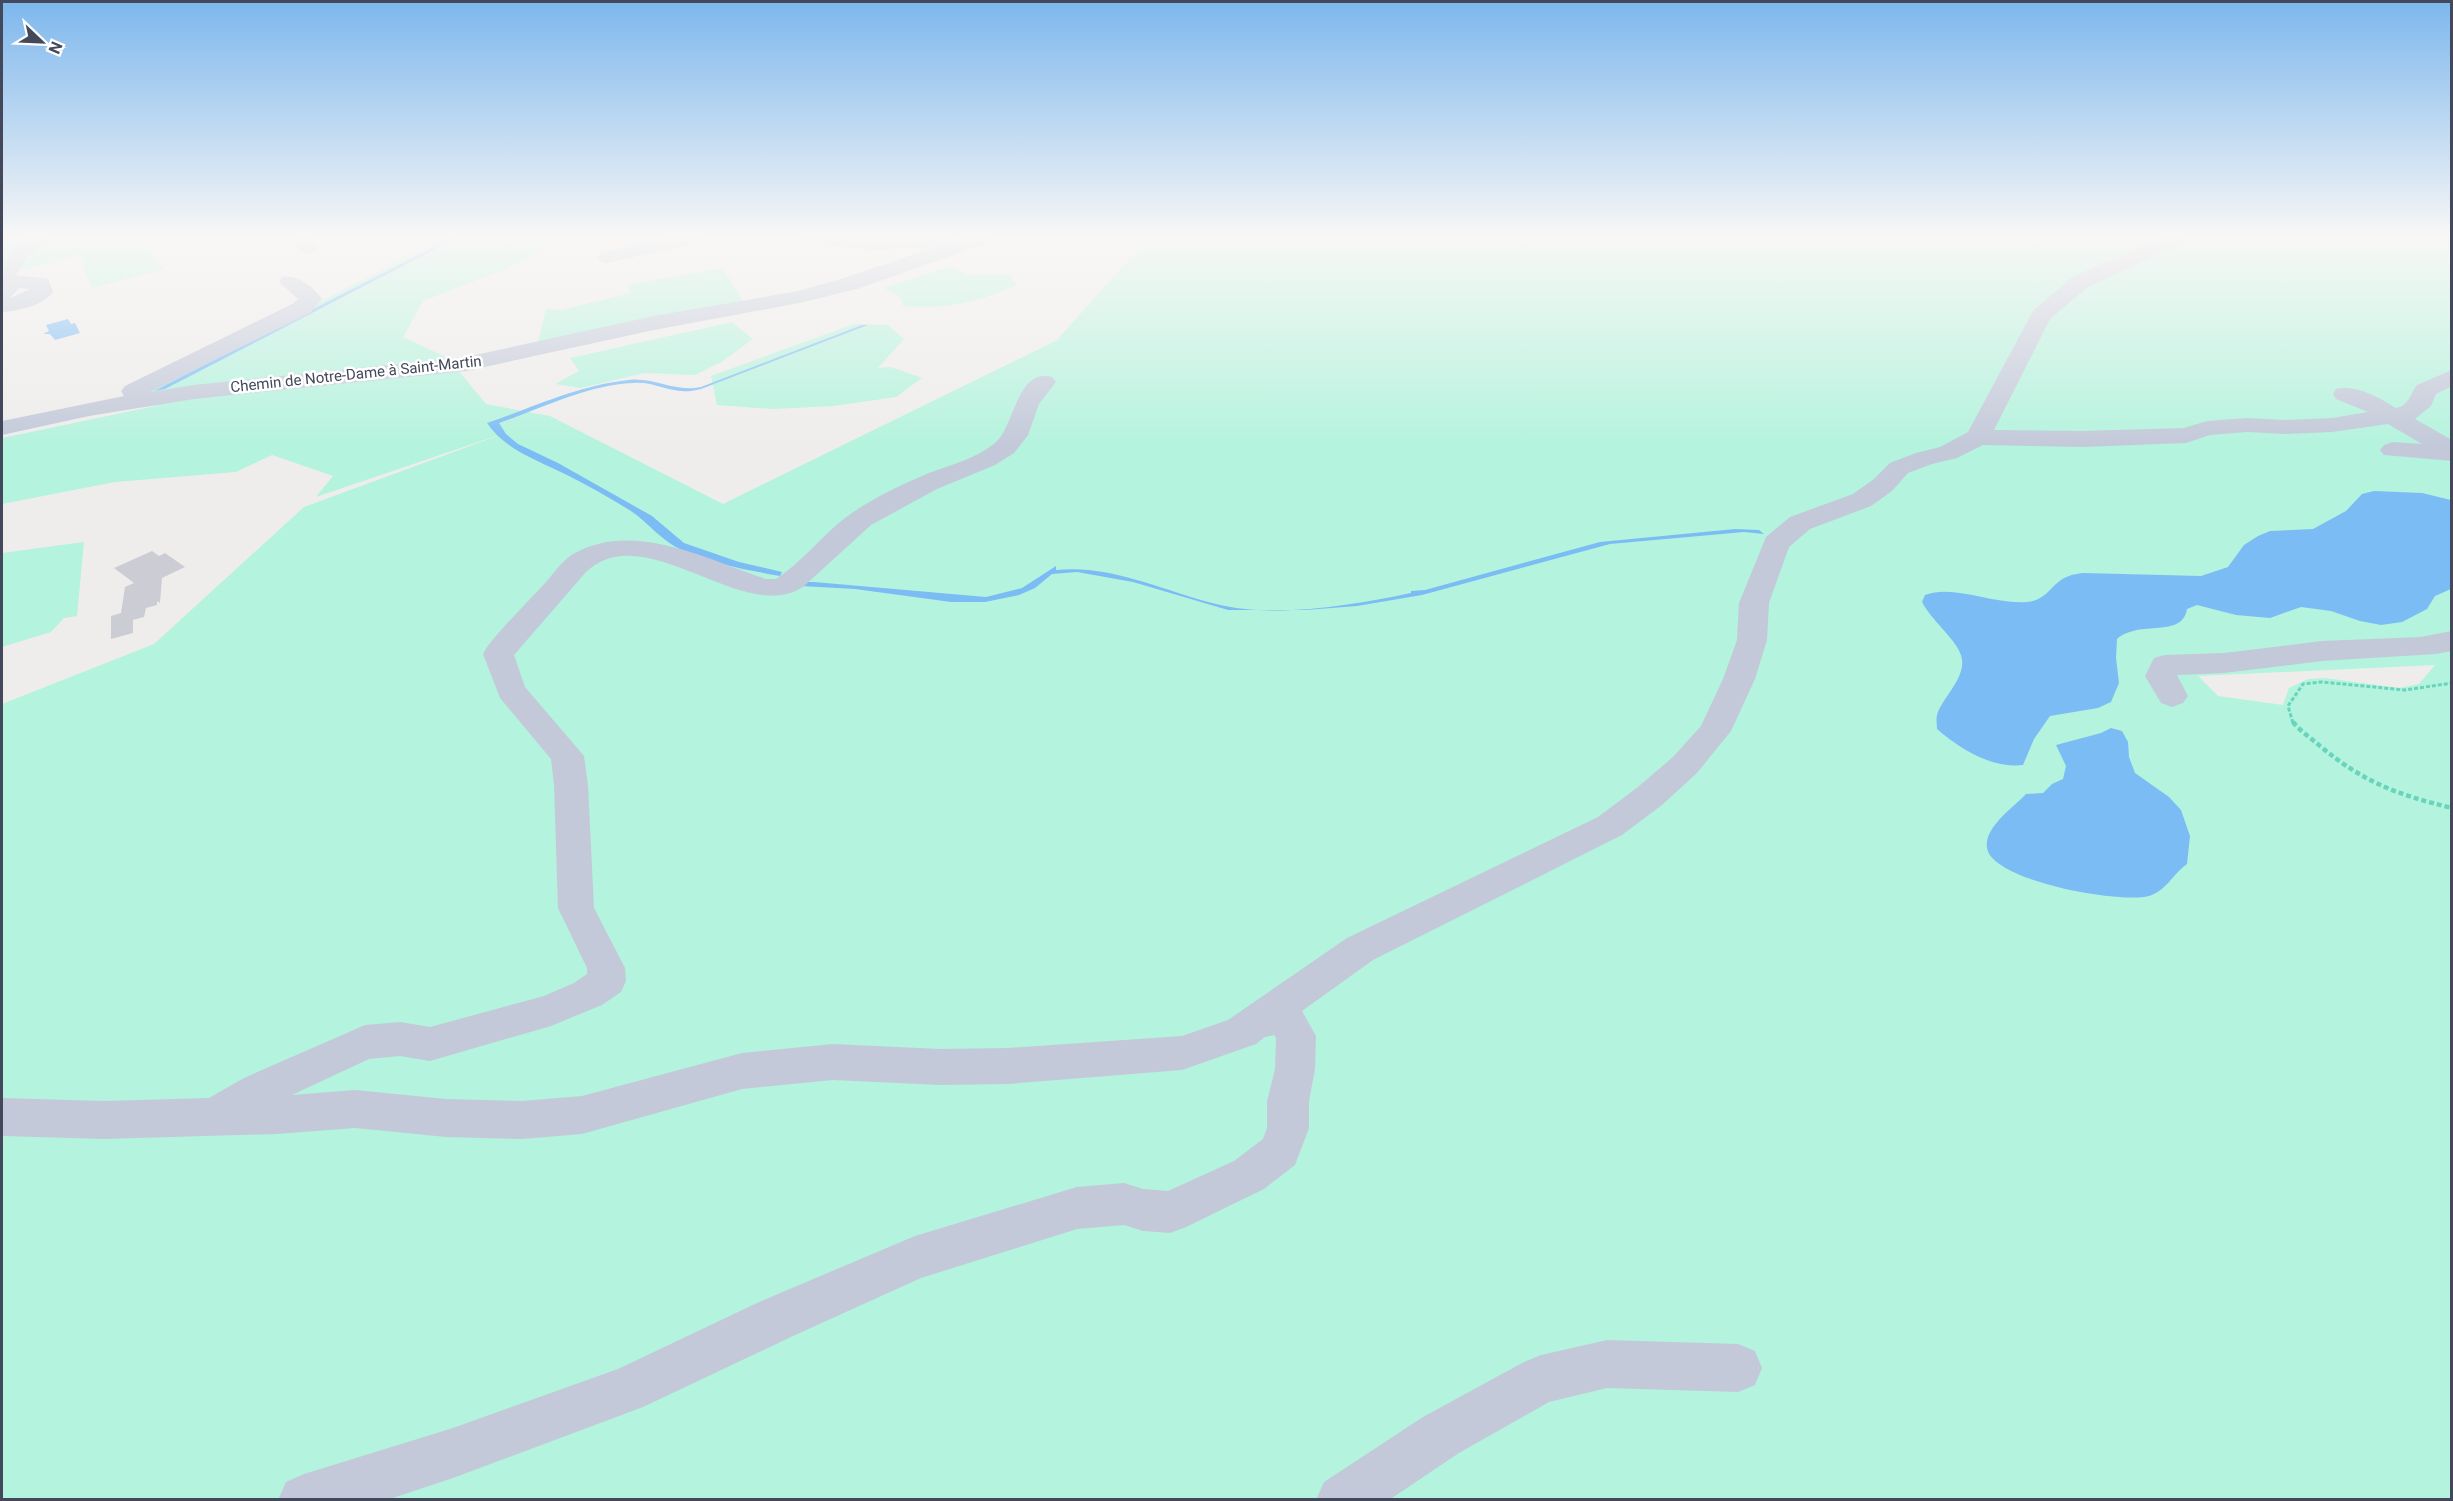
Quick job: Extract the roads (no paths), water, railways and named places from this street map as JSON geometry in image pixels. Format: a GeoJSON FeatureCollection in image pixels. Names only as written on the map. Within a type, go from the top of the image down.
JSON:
{"type":"FeatureCollection","features":[{"type":"Feature","properties":{"kind":"street"},"geometry":{"type":"LineString","coordinates":[[89,409],[141,388],[303,307]]}},
{"type":"Feature","properties":{"kind":"street","name":"Chemin de Notre-Dame à Saint-Martin"},"geometry":{"type":"LineString","coordinates":[[2,428],[89,409],[194,392],[466,364],[739,307]]}},
{"type":"Feature","properties":{"kind":"street"},"geometry":{"type":"LineString","coordinates":[[1978,437],[2040,316],[2051,307]]}},
{"type":"Feature","properties":{"kind":"street"},"geometry":{"type":"LineString","coordinates":[[2393,433],[2422,400],[2425,390],[2451,377]]}},
{"type":"Feature","properties":{"kind":"street"},"geometry":{"type":"LineString","coordinates":[[215,1116],[259,1091],[365,1042],[400,1040],[430,1044],[551,1010],[588,994],[607,981],[606,968],[576,908],[571,784],[567,756],[511,691],[498,654],[518,627],[574,568],[599,552],[619,547],[643,548],[763,588],[782,588],[811,566],[861,519],[928,483],[986,460],[1005,448],[1015,435],[1027,403],[1044,382]]}},
{"type":"Feature","properties":{"kind":"street"},"geometry":{"type":"LineString","coordinates":[[2345,394],[2374,405],[2393,433],[2451,452]]}},
{"type":"Feature","properties":{"kind":"street"},"geometry":{"type":"LineString","coordinates":[[2,1117],[104,1120],[355,1109],[447,1118],[522,1120],[582,1115],[742,1071],[833,1062],[940,1067],[1008,1066],[1182,1053],[1242,1032],[1360,949],[1610,826],[1650,796],[1686,765],[1715,731],[1739,679],[1752,640],[1754,603],[1776,543],[1800,523],[1862,500],[1883,486],[1899,468],[1925,458],[1948,453],[1978,437],[2082,439],[2186,435],[2207,428],[2247,425],[2332,425],[2393,433],[2451,452]]}},
{"type":"Feature","properties":{"kind":"street"},"geometry":{"type":"LineString","coordinates":[[2172,696],[2160,676],[2165,665],[2211,664],[2354,649],[2429,647],[2451,641]]}},
{"type":"Feature","properties":{"kind":"street"},"geometry":{"type":"LineString","coordinates":[[304,1500],[453,1453],[626,1390],[776,1319],[915,1258],[1077,1208],[1124,1204],[1143,1210],[1170,1212],[1249,1174],[1280,1151],[1288,1128],[1288,1101],[1295,1069],[1296,1036],[1284,1016],[1256,1023]]}},
{"type":"Feature","properties":{"kind":"street"},"geometry":{"type":"LineString","coordinates":[[1342,1500],[1440,1435],[1541,1379],[1607,1364],[1738,1368]]}},
{"type":"Feature","properties":{"kind":"water"},"geometry":{"type":"Polygon","coordinates":[[[317,307],[324,307],[165,389],[154,391],[317,307]]]}},
{"type":"Feature","properties":{"kind":"water"},"geometry":{"type":"Polygon","coordinates":[[[68,319],[71,324],[75,323],[80,333],[55,340],[50,334],[43,334],[49,331],[46,325],[68,319]]]}},
{"type":"Feature","properties":{"kind":"water"},"geometry":{"type":"Polygon","coordinates":[[[862,325],[868,325],[701,389],[681,391],[642,383],[616,385],[565,398],[499,423],[506,434],[518,444],[558,463],[652,516],[684,543],[739,562],[782,572],[780,576],[717,563],[675,546],[623,506],[513,448],[503,441],[487,423],[557,397],[610,383],[638,380],[682,388],[701,387],[862,325]]]}},
{"type":"Feature","properties":{"kind":"water"},"geometry":{"type":"Polygon","coordinates":[[[2374,491],[2422,493],[2451,500],[2451,589],[2435,596],[2427,609],[2402,622],[2381,625],[2360,621],[2331,611],[2301,607],[2270,618],[2236,615],[2197,605],[2187,609],[2184,618],[2177,624],[2137,630],[2117,639],[2116,658],[2119,683],[2111,702],[2098,708],[2050,716],[2034,739],[2023,765],[2000,764],[1977,756],[1937,729],[1937,715],[1958,679],[1962,663],[1958,649],[1922,602],[1925,595],[1949,592],[2001,601],[2027,602],[2040,598],[2063,579],[2083,573],[2201,576],[2228,567],[2244,545],[2258,536],[2270,531],[2313,529],[2346,511],[2362,494],[2374,491]]]}},
{"type":"Feature","properties":{"kind":"water"},"geometry":{"type":"Polygon","coordinates":[[[1735,529],[1759,530],[1764,534],[1744,532],[1610,544],[1422,595],[1357,606],[1306,610],[1292,610],[1339,606],[1425,590],[1600,542],[1735,529]]]}},
{"type":"Feature","properties":{"kind":"water"},"geometry":{"type":"Polygon","coordinates":[[[1056,566],[1056,570],[1077,569],[1117,575],[1216,604],[1259,610],[1228,610],[1133,582],[1077,572],[1052,574],[1035,588],[1019,595],[985,602],[951,602],[855,589],[801,586],[804,582],[814,582],[986,597],[1022,588],[1056,566]]]}},
{"type":"Feature","properties":{"kind":"water"},"geometry":{"type":"Polygon","coordinates":[[[2111,728],[2122,731],[2128,742],[2129,757],[2135,773],[2169,797],[2181,810],[2190,836],[2187,864],[2155,894],[2134,898],[2086,893],[2033,880],[2010,871],[1994,860],[1987,848],[1987,840],[2000,818],[2026,794],[2043,793],[2052,784],[2063,779],[2066,766],[2056,745],[2101,733],[2111,728]]]}}]}
